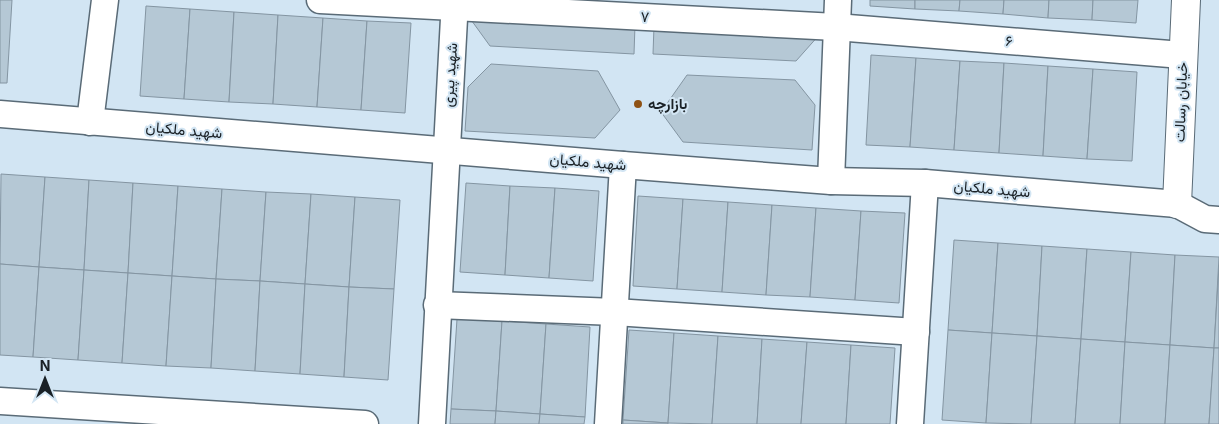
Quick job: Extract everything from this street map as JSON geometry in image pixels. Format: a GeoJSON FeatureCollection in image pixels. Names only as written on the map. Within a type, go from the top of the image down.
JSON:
{"type":"FeatureCollection","features":[{"type":"Feature","properties":{"kind":"street"},"geometry":{"type":"LineString","coordinates":[[90,122],[105,0]]}},
{"type":"Feature","properties":{"kind":"street","name":"۷"},"geometry":{"type":"LineString","coordinates":[[320,0],[455,3],[836,27]]}},
{"type":"Feature","properties":{"kind":"street"},"geometry":{"type":"LineString","coordinates":[[831,181],[838,0]]}},
{"type":"Feature","properties":{"kind":"street","name":"خیابان رسالت"},"geometry":{"type":"LineString","coordinates":[[1177,204],[1182,55],[1186,0]]}},
{"type":"Feature","properties":{"kind":"street","name":"شهید پیری"},"geometry":{"type":"LineString","coordinates":[[432,424],[445,151],[455,3]]}},
{"type":"Feature","properties":{"kind":"street","name":"۶"},"geometry":{"type":"LineString","coordinates":[[836,27],[1182,55]]}},
{"type":"Feature","properties":{"kind":"street","name":"شهید ملکیان"},"geometry":{"type":"LineString","coordinates":[[0,114],[831,181],[925,183],[1177,204]]}},
{"type":"Feature","properties":{"kind":"street"},"geometry":{"type":"LineString","coordinates":[[608,424],[623,165]]}},
{"type":"Feature","properties":{"kind":"street"},"geometry":{"type":"LineString","coordinates":[[910,424],[925,183]]}},
{"type":"Feature","properties":{"kind":"street"},"geometry":{"type":"LineString","coordinates":[[1177,204],[1205,219],[1219,220]]}},
{"type":"Feature","properties":{"kind":"street"},"geometry":{"type":"LineString","coordinates":[[437,305],[615,312],[916,332]]}},
{"type":"Feature","properties":{"kind":"street"},"geometry":{"type":"LineString","coordinates":[[0,401],[365,424]]}},
{"type":"Feature","properties":{"kind":"building"},"geometry":{"type":"Polygon","coordinates":[[[0,0],[12,0],[7,83],[0,83],[0,0]]]}},
{"type":"Feature","properties":{"kind":"building"},"geometry":{"type":"Polygon","coordinates":[[[870,0],[915,0],[915,9],[870,6],[870,0]]]}},
{"type":"Feature","properties":{"kind":"building"},"geometry":{"type":"Polygon","coordinates":[[[915,0],[960,0],[959,11],[915,9],[915,0]]]}},
{"type":"Feature","properties":{"kind":"building"},"geometry":{"type":"Polygon","coordinates":[[[960,0],[1004,0],[1003,14],[959,11],[960,0]]]}},
{"type":"Feature","properties":{"kind":"building"},"geometry":{"type":"Polygon","coordinates":[[[1004,0],[1049,0],[1048,18],[1003,14],[1004,0]]]}},
{"type":"Feature","properties":{"kind":"building"},"geometry":{"type":"Polygon","coordinates":[[[1049,0],[1093,0],[1092,20],[1048,18],[1049,0]]]}},
{"type":"Feature","properties":{"kind":"building"},"geometry":{"type":"Polygon","coordinates":[[[1093,0],[1138,0],[1136,23],[1092,20],[1093,0]]]}},
{"type":"Feature","properties":{"kind":"building"},"geometry":{"type":"Polygon","coordinates":[[[146,6],[190,9],[184,99],[140,96],[146,6]]]}},
{"type":"Feature","properties":{"kind":"building"},"geometry":{"type":"Polygon","coordinates":[[[190,9],[234,12],[229,102],[184,99],[190,9]]]}},
{"type":"Feature","properties":{"kind":"building"},"geometry":{"type":"Polygon","coordinates":[[[234,12],[278,15],[273,104],[229,102],[234,12]]]}},
{"type":"Feature","properties":{"kind":"building"},"geometry":{"type":"Polygon","coordinates":[[[278,15],[323,18],[317,107],[273,104],[278,15]]]}},
{"type":"Feature","properties":{"kind":"building"},"geometry":{"type":"Polygon","coordinates":[[[469,17],[635,25],[634,54],[490,46],[469,17]]]}},
{"type":"Feature","properties":{"kind":"building"},"geometry":{"type":"Polygon","coordinates":[[[323,18],[367,21],[361,110],[317,107],[323,18]]]}},
{"type":"Feature","properties":{"kind":"building"},"geometry":{"type":"Polygon","coordinates":[[[367,21],[411,23],[405,113],[361,110],[367,21]]]}},
{"type":"Feature","properties":{"kind":"building"},"geometry":{"type":"Polygon","coordinates":[[[654,26],[820,34],[796,61],[653,54],[654,26]]]}},
{"type":"Feature","properties":{"kind":"building"},"geometry":{"type":"Polygon","coordinates":[[[871,55],[916,58],[910,147],[866,145],[871,55]]]}},
{"type":"Feature","properties":{"kind":"building"},"geometry":{"type":"Polygon","coordinates":[[[916,58],[960,61],[954,150],[910,147],[916,58]]]}},
{"type":"Feature","properties":{"kind":"building"},"geometry":{"type":"Polygon","coordinates":[[[960,61],[1004,63],[999,153],[954,150],[960,61]]]}},
{"type":"Feature","properties":{"kind":"building"},"geometry":{"type":"Polygon","coordinates":[[[1004,63],[1048,66],[1043,156],[999,153],[1004,63]]]}},
{"type":"Feature","properties":{"kind":"building"},"geometry":{"type":"Polygon","coordinates":[[[491,64],[598,71],[620,110],[595,138],[465,131],[468,87],[491,64]]]}},
{"type":"Feature","properties":{"kind":"building"},"geometry":{"type":"Polygon","coordinates":[[[1048,66],[1093,69],[1087,159],[1043,156],[1048,66]]]}},
{"type":"Feature","properties":{"kind":"building"},"geometry":{"type":"Polygon","coordinates":[[[1093,69],[1137,72],[1132,161],[1087,159],[1093,69]]]}},
{"type":"Feature","properties":{"kind":"building"},"geometry":{"type":"Polygon","coordinates":[[[687,75],[795,80],[815,105],[812,150],[683,142],[661,112],[687,75]]]}},
{"type":"Feature","properties":{"kind":"building"},"geometry":{"type":"Polygon","coordinates":[[[1,174],[45,177],[39,267],[0,264],[1,174]]]}},
{"type":"Feature","properties":{"kind":"building"},"geometry":{"type":"Polygon","coordinates":[[[45,177],[89,180],[84,270],[39,267],[45,177]]]}},
{"type":"Feature","properties":{"kind":"building"},"geometry":{"type":"Polygon","coordinates":[[[89,180],[133,183],[128,273],[84,270],[89,180]]]}},
{"type":"Feature","properties":{"kind":"building"},"geometry":{"type":"Polygon","coordinates":[[[133,183],[178,186],[172,276],[128,273],[133,183]]]}},
{"type":"Feature","properties":{"kind":"building"},"geometry":{"type":"Polygon","coordinates":[[[466,183],[510,186],[505,275],[460,272],[466,183]]]}},
{"type":"Feature","properties":{"kind":"building"},"geometry":{"type":"Polygon","coordinates":[[[178,186],[222,189],[216,279],[172,276],[178,186]]]}},
{"type":"Feature","properties":{"kind":"building"},"geometry":{"type":"Polygon","coordinates":[[[510,186],[555,188],[549,278],[505,275],[510,186]]]}},
{"type":"Feature","properties":{"kind":"building"},"geometry":{"type":"Polygon","coordinates":[[[555,188],[599,191],[593,281],[549,278],[555,188]]]}},
{"type":"Feature","properties":{"kind":"building"},"geometry":{"type":"Polygon","coordinates":[[[222,189],[266,192],[260,281],[216,279],[222,189]]]}},
{"type":"Feature","properties":{"kind":"building"},"geometry":{"type":"Polygon","coordinates":[[[266,192],[311,194],[305,284],[260,281],[266,192]]]}},
{"type":"Feature","properties":{"kind":"building"},"geometry":{"type":"Polygon","coordinates":[[[311,194],[355,197],[349,287],[305,284],[311,194]]]}},
{"type":"Feature","properties":{"kind":"building"},"geometry":{"type":"Polygon","coordinates":[[[638,196],[683,199],[677,289],[633,286],[638,196]]]}},
{"type":"Feature","properties":{"kind":"building"},"geometry":{"type":"Polygon","coordinates":[[[355,197],[400,200],[394,289],[349,287],[355,197]]]}},
{"type":"Feature","properties":{"kind":"building"},"geometry":{"type":"Polygon","coordinates":[[[683,199],[728,202],[722,292],[677,289],[683,199]]]}},
{"type":"Feature","properties":{"kind":"building"},"geometry":{"type":"Polygon","coordinates":[[[728,202],[772,205],[766,295],[722,292],[728,202]]]}},
{"type":"Feature","properties":{"kind":"building"},"geometry":{"type":"Polygon","coordinates":[[[772,205],[816,208],[810,297],[766,295],[772,205]]]}},
{"type":"Feature","properties":{"kind":"building"},"geometry":{"type":"Polygon","coordinates":[[[816,208],[861,211],[855,300],[810,297],[816,208]]]}},
{"type":"Feature","properties":{"kind":"building"},"geometry":{"type":"Polygon","coordinates":[[[861,211],[905,213],[899,303],[855,300],[861,211]]]}},
{"type":"Feature","properties":{"kind":"building"},"geometry":{"type":"Polygon","coordinates":[[[954,240],[998,243],[992,333],[948,330],[954,240]]]}},
{"type":"Feature","properties":{"kind":"building"},"geometry":{"type":"Polygon","coordinates":[[[998,243],[1042,246],[1037,336],[992,333],[998,243]]]}},
{"type":"Feature","properties":{"kind":"building"},"geometry":{"type":"Polygon","coordinates":[[[1042,246],[1087,249],[1081,339],[1037,336],[1042,246]]]}},
{"type":"Feature","properties":{"kind":"building"},"geometry":{"type":"Polygon","coordinates":[[[1087,249],[1131,252],[1125,342],[1081,339],[1087,249]]]}},
{"type":"Feature","properties":{"kind":"building"},"geometry":{"type":"Polygon","coordinates":[[[1131,252],[1175,255],[1170,345],[1125,342],[1131,252]]]}},
{"type":"Feature","properties":{"kind":"building"},"geometry":{"type":"Polygon","coordinates":[[[1175,255],[1219,257],[1214,348],[1170,345],[1175,255]]]}},
{"type":"Feature","properties":{"kind":"building"},"geometry":{"type":"Polygon","coordinates":[[[0,264],[39,267],[33,357],[0,355],[0,264]]]}},
{"type":"Feature","properties":{"kind":"building"},"geometry":{"type":"Polygon","coordinates":[[[1219,266],[1219,348],[1214,348],[1219,266]]]}},
{"type":"Feature","properties":{"kind":"building"},"geometry":{"type":"Polygon","coordinates":[[[39,267],[84,270],[78,360],[33,357],[39,267]]]}},
{"type":"Feature","properties":{"kind":"building"},"geometry":{"type":"Polygon","coordinates":[[[84,270],[128,273],[122,363],[78,360],[84,270]]]}},
{"type":"Feature","properties":{"kind":"building"},"geometry":{"type":"Polygon","coordinates":[[[128,273],[172,276],[166,366],[122,363],[128,273]]]}},
{"type":"Feature","properties":{"kind":"building"},"geometry":{"type":"Polygon","coordinates":[[[172,276],[216,279],[211,368],[166,366],[172,276]]]}},
{"type":"Feature","properties":{"kind":"building"},"geometry":{"type":"Polygon","coordinates":[[[216,279],[260,281],[255,371],[211,368],[216,279]]]}},
{"type":"Feature","properties":{"kind":"building"},"geometry":{"type":"Polygon","coordinates":[[[260,281],[305,284],[300,374],[255,371],[260,281]]]}},
{"type":"Feature","properties":{"kind":"building"},"geometry":{"type":"Polygon","coordinates":[[[305,284],[349,287],[344,377],[300,374],[305,284]]]}},
{"type":"Feature","properties":{"kind":"building"},"geometry":{"type":"Polygon","coordinates":[[[349,287],[394,289],[388,380],[344,377],[349,287]]]}},
{"type":"Feature","properties":{"kind":"building"},"geometry":{"type":"Polygon","coordinates":[[[457,319],[502,321],[496,411],[451,409],[457,319]]]}},
{"type":"Feature","properties":{"kind":"building"},"geometry":{"type":"Polygon","coordinates":[[[502,321],[546,324],[540,414],[496,411],[502,321]]]}},
{"type":"Feature","properties":{"kind":"building"},"geometry":{"type":"Polygon","coordinates":[[[546,324],[590,327],[585,417],[540,414],[546,324]]]}},
{"type":"Feature","properties":{"kind":"building"},"geometry":{"type":"Polygon","coordinates":[[[629,330],[674,333],[668,423],[623,420],[629,330]]]}},
{"type":"Feature","properties":{"kind":"building"},"geometry":{"type":"Polygon","coordinates":[[[948,330],[992,333],[986,423],[942,420],[948,330]]]}},
{"type":"Feature","properties":{"kind":"building"},"geometry":{"type":"Polygon","coordinates":[[[674,333],[718,336],[712,424],[668,423],[674,333]]]}},
{"type":"Feature","properties":{"kind":"building"},"geometry":{"type":"Polygon","coordinates":[[[992,333],[1037,336],[1031,424],[986,423],[992,333]]]}},
{"type":"Feature","properties":{"kind":"building"},"geometry":{"type":"Polygon","coordinates":[[[718,336],[762,339],[757,424],[712,424],[718,336]]]}},
{"type":"Feature","properties":{"kind":"building"},"geometry":{"type":"Polygon","coordinates":[[[1037,336],[1081,339],[1075,424],[1031,424],[1037,336]]]}},
{"type":"Feature","properties":{"kind":"building"},"geometry":{"type":"Polygon","coordinates":[[[762,339],[807,342],[801,424],[757,424],[762,339]]]}},
{"type":"Feature","properties":{"kind":"building"},"geometry":{"type":"Polygon","coordinates":[[[1081,339],[1125,342],[1120,424],[1075,424],[1081,339]]]}},
{"type":"Feature","properties":{"kind":"building"},"geometry":{"type":"Polygon","coordinates":[[[807,342],[851,345],[846,424],[801,424],[807,342]]]}},
{"type":"Feature","properties":{"kind":"building"},"geometry":{"type":"Polygon","coordinates":[[[1125,342],[1170,345],[1165,424],[1120,424],[1125,342]]]}},
{"type":"Feature","properties":{"kind":"building"},"geometry":{"type":"Polygon","coordinates":[[[851,345],[895,348],[890,424],[846,424],[851,345]]]}},
{"type":"Feature","properties":{"kind":"building"},"geometry":{"type":"Polygon","coordinates":[[[1170,345],[1214,348],[1209,424],[1165,424],[1170,345]]]}},
{"type":"Feature","properties":{"kind":"building"},"geometry":{"type":"Polygon","coordinates":[[[1214,348],[1219,348],[1219,424],[1209,424],[1214,348]]]}},
{"type":"Feature","properties":{"kind":"building"},"geometry":{"type":"Polygon","coordinates":[[[451,409],[496,411],[495,424],[450,424],[451,409]]]}},
{"type":"Feature","properties":{"kind":"building"},"geometry":{"type":"Polygon","coordinates":[[[496,411],[540,414],[539,424],[495,424],[496,411]]]}},
{"type":"Feature","properties":{"kind":"building"},"geometry":{"type":"Polygon","coordinates":[[[540,414],[585,417],[584,424],[539,424],[540,414]]]}},
{"type":"Feature","properties":{"kind":"building"},"geometry":{"type":"Polygon","coordinates":[[[623,420],[668,423],[668,424],[623,424],[623,420]]]}},
{"type":"Feature","properties":{"kind":"place","name":"بازارچه"},"geometry":{"type":"Point","coordinates":[638,104]}}]}
